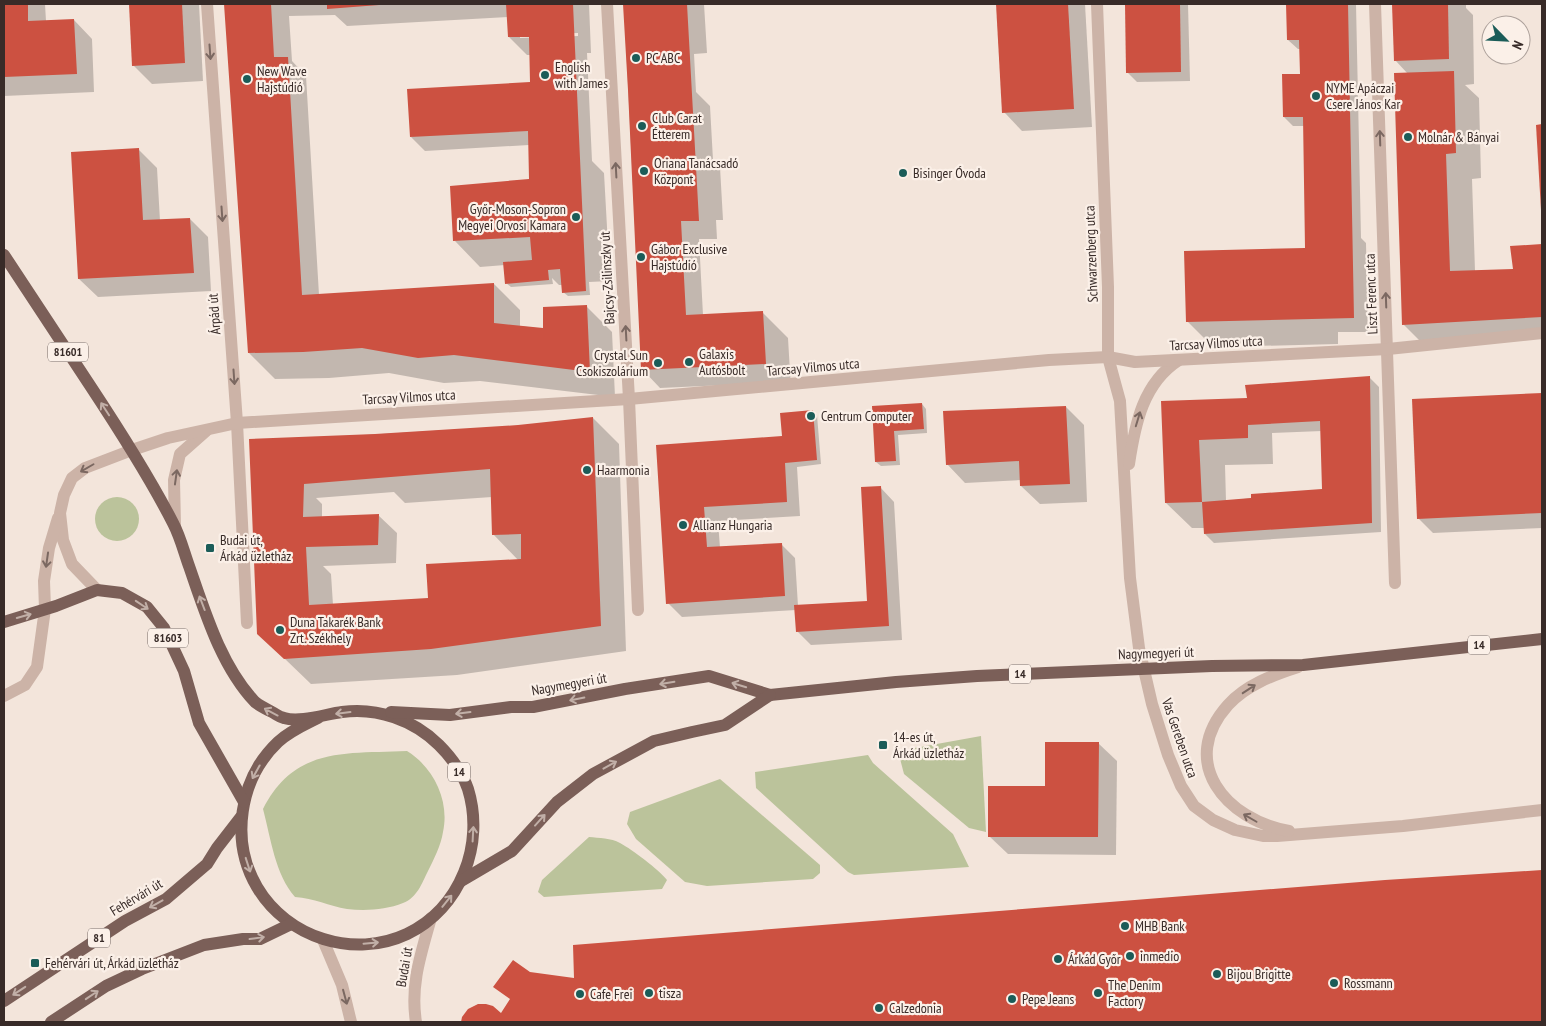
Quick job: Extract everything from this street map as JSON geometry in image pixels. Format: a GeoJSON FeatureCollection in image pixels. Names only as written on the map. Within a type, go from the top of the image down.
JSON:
{"type":"FeatureCollection","features":[{"type":"Feature","properties":{"kind":"main road","name":"81601"},"geometry":{"type":"LineString","coordinates":[[4,255],[132,450],[175,526],[220,648],[243,687],[258,704],[284,719],[318,718]]}},
{"type":"Feature","properties":{"kind":"main road","name":"81603"},"geometry":{"type":"LineString","coordinates":[[4,622],[45,610],[97,590],[122,593],[147,607],[164,628],[184,671],[199,723],[244,802]]}},
{"type":"Feature","properties":{"kind":"main road","name":"Nagymegyeri út"},"geometry":{"type":"LineString","coordinates":[[369,711],[450,715],[511,707],[533,707],[625,689],[709,676],[770,695],[941,679],[1144,668],[1303,665],[1542,639]]}},
{"type":"Feature","properties":{"kind":"main road","name":"Nagymegyeri út"},"geometry":{"type":"LineString","coordinates":[[461,881],[512,851],[557,802],[593,774],[654,741],[725,726],[770,695]]}},
{"type":"Feature","properties":{"kind":"main road","name":"14"},"geometry":{"type":"LineString","coordinates":[[369,711],[400,719],[429,735],[451,758],[467,786],[474,818],[472,850],[461,881],[448,902],[431,918],[407,934],[380,942],[351,944],[323,940],[306,933],[290,924],[272,908],[257,888],[247,866],[242,841],[242,817],[244,802],[251,780],[263,760],[284,737],[297,728],[318,718],[343,712],[369,711]]}},
{"type":"Feature","properties":{"kind":"main road","name":"Fehérvári út"},"geometry":{"type":"LineString","coordinates":[[4,1001],[125,921],[166,899],[207,864],[217,848],[242,817]]}},
{"type":"Feature","properties":{"kind":"main road"},"geometry":{"type":"LineString","coordinates":[[51,1022],[106,986],[142,969],[204,944],[243,939],[260,939],[290,924]]}},
{"type":"Feature","properties":{"kind":"street","name":"Árpád út"},"geometry":{"type":"LineString","coordinates":[[207,4],[237,423],[247,623]]}},
{"type":"Feature","properties":{"kind":"street","name":"Bajcsy-Zsilinszky út"},"geometry":{"type":"LineString","coordinates":[[607,4],[629,399],[638,610]]}},
{"type":"Feature","properties":{"kind":"street","name":"Schwarzenberg utca"},"geometry":{"type":"LineString","coordinates":[[1097,4],[1108,287],[1108,356],[1120,402],[1132,595],[1136,630],[1144,668]]}},
{"type":"Feature","properties":{"kind":"street","name":"Liszt Ferenc utca"},"geometry":{"type":"LineString","coordinates":[[1375,4],[1395,583]]}},
{"type":"Feature","properties":{"kind":"street","name":"Tarcsay Vilmos utca"},"geometry":{"type":"LineString","coordinates":[[4,696],[25,685],[37,667],[45,610],[44,580],[49,548],[64,495],[72,478],[85,468],[132,450],[208,429],[237,423],[629,399],[1108,356],[1135,362],[1181,360],[1388,349],[1542,333]]}},
{"type":"Feature","properties":{"kind":"street","name":"Schwarzenberg utca"},"geometry":{"type":"LineString","coordinates":[[1126,501],[1129,462],[1139,413],[1149,390],[1156,381],[1170,366],[1181,360]]}},
{"type":"Feature","properties":{"kind":"street"},"geometry":{"type":"LineString","coordinates":[[175,526],[174,480],[180,454],[208,429]]}},
{"type":"Feature","properties":{"kind":"street","name":"Tarcsay Vilmos utca"},"geometry":{"type":"LineString","coordinates":[[60,513],[63,540],[72,564],[97,590]]}},
{"type":"Feature","properties":{"kind":"street","name":"Vas Gereben utca"},"geometry":{"type":"LineString","coordinates":[[1303,665],[1260,682],[1247,689],[1227,705],[1210,732],[1206,756],[1211,778],[1216,787],[1222,796],[1238,810],[1258,822],[1278,829],[1314,832]]}},
{"type":"Feature","properties":{"kind":"street","name":"Vas Gereben utca"},"geometry":{"type":"LineString","coordinates":[[1144,668],[1152,704],[1181,786],[1194,806],[1213,820],[1248,834],[1277,836],[1403,826],[1542,810]]}},
{"type":"Feature","properties":{"kind":"street","name":"Budai út"},"geometry":{"type":"LineString","coordinates":[[416,1022],[414,1006],[416,971],[431,918]]}},
{"type":"Feature","properties":{"kind":"street"},"geometry":{"type":"LineString","coordinates":[[323,940],[342,985],[351,1022]]}},
{"type":"Feature","properties":{"kind":"green space"},"geometry":{"type":"Polygon","coordinates":[[[113,497],[121,497],[133,503],[139,519],[133,535],[121,541],[113,541],[101,535],[95,523],[95,515],[101,503],[113,497]]]}},
{"type":"Feature","properties":{"kind":"green space"},"geometry":{"type":"Polygon","coordinates":[[[981,736],[986,832],[969,828],[904,774],[898,751],[981,736]]]}},
{"type":"Feature","properties":{"kind":"green space"},"geometry":{"type":"Polygon","coordinates":[[[407,751],[425,766],[432,775],[442,797],[445,820],[441,842],[433,862],[412,898],[383,909],[368,910],[347,909],[295,897],[288,888],[278,867],[263,809],[276,789],[290,774],[307,764],[324,758],[363,752],[407,751]]]}},
{"type":"Feature","properties":{"kind":"green space"},"geometry":{"type":"Polygon","coordinates":[[[868,755],[873,763],[953,834],[969,867],[854,875],[848,872],[756,788],[755,772],[868,755]]]}},
{"type":"Feature","properties":{"kind":"green space"},"geometry":{"type":"Polygon","coordinates":[[[720,779],[820,865],[820,873],[813,879],[707,886],[685,882],[636,839],[627,824],[630,812],[720,779]]]}},
{"type":"Feature","properties":{"kind":"green space"},"geometry":{"type":"Polygon","coordinates":[[[589,837],[616,841],[638,855],[667,880],[662,889],[544,897],[538,892],[542,880],[589,837]]]}},
{"type":"Feature","properties":{"kind":"building"},"geometry":{"type":"Polygon","coordinates":[[[4,4],[28,4],[28,21],[74,19],[77,74],[4,77],[4,4]]]}},
{"type":"Feature","properties":{"kind":"building"},"geometry":{"type":"Polygon","coordinates":[[[129,4],[182,4],[185,63],[132,66],[129,4]]]}},
{"type":"Feature","properties":{"kind":"building"},"geometry":{"type":"Polygon","coordinates":[[[224,4],[271,4],[274,57],[288,57],[302,295],[494,283],[494,323],[543,328],[543,307],[587,305],[590,372],[454,355],[418,358],[362,348],[248,353],[224,4]]]}},
{"type":"Feature","properties":{"kind":"building"},"geometry":{"type":"Polygon","coordinates":[[[327,4],[379,4],[379,5],[327,9],[327,4]]]}},
{"type":"Feature","properties":{"kind":"building"},"geometry":{"type":"Polygon","coordinates":[[[506,4],[573,4],[586,291],[562,293],[560,269],[548,270],[549,280],[505,284],[503,262],[532,260],[530,237],[453,241],[450,186],[529,179],[528,131],[410,137],[407,89],[530,82],[529,37],[508,37],[506,4]]]}},
{"type":"Feature","properties":{"kind":"building"},"geometry":{"type":"Polygon","coordinates":[[[623,4],[687,4],[699,221],[681,221],[686,315],[763,311],[766,364],[641,370],[623,4]]]}},
{"type":"Feature","properties":{"kind":"building"},"geometry":{"type":"Polygon","coordinates":[[[996,4],[1068,4],[1074,109],[1002,113],[996,4]]]}},
{"type":"Feature","properties":{"kind":"building"},"geometry":{"type":"Polygon","coordinates":[[[1125,4],[1180,4],[1181,72],[1126,73],[1125,4]]]}},
{"type":"Feature","properties":{"kind":"building"},"geometry":{"type":"Polygon","coordinates":[[[1286,4],[1348,4],[1354,318],[1186,322],[1184,251],[1305,248],[1303,117],[1283,117],[1282,74],[1300,74],[1299,40],[1287,40],[1286,4]]]}},
{"type":"Feature","properties":{"kind":"building"},"geometry":{"type":"Polygon","coordinates":[[[1392,4],[1448,4],[1449,59],[1394,61],[1392,4]]]}},
{"type":"Feature","properties":{"kind":"building"},"geometry":{"type":"Polygon","coordinates":[[[1454,71],[1456,153],[1446,154],[1450,271],[1513,269],[1510,246],[1542,244],[1542,317],[1402,325],[1394,73],[1454,71]]]}},
{"type":"Feature","properties":{"kind":"building"},"geometry":{"type":"Polygon","coordinates":[[[1542,124],[1542,210],[1541,210],[1536,125],[1542,124]]]}},
{"type":"Feature","properties":{"kind":"building"},"geometry":{"type":"Polygon","coordinates":[[[139,148],[143,220],[190,218],[194,273],[78,279],[71,152],[139,148]]]}},
{"type":"Feature","properties":{"kind":"building"},"geometry":{"type":"Polygon","coordinates":[[[1370,376],[1372,523],[1204,534],[1202,502],[1165,503],[1161,401],[1247,398],[1245,385],[1370,376]],[[1320,421],[1248,425],[1248,438],[1199,440],[1202,502],[1251,498],[1251,494],[1322,489],[1320,421]]]}},
{"type":"Feature","properties":{"kind":"building"},"geometry":{"type":"Polygon","coordinates":[[[1542,393],[1542,513],[1417,519],[1412,399],[1542,393]]]}},
{"type":"Feature","properties":{"kind":"building"},"geometry":{"type":"Polygon","coordinates":[[[922,403],[924,429],[894,431],[896,461],[875,462],[872,406],[922,403]]]}},
{"type":"Feature","properties":{"kind":"building"},"geometry":{"type":"Polygon","coordinates":[[[1066,406],[1070,484],[1020,486],[1019,461],[946,465],[943,411],[1066,406]]]}},
{"type":"Feature","properties":{"kind":"building","name":"Allianz Hungaria"},"geometry":{"type":"Polygon","coordinates":[[[813,410],[817,460],[785,463],[787,502],[704,507],[707,547],[782,543],[785,596],[666,604],[656,445],[782,436],[780,413],[813,410]]]}},
{"type":"Feature","properties":{"kind":"building"},"geometry":{"type":"Polygon","coordinates":[[[593,417],[601,626],[431,649],[284,659],[257,634],[249,439],[375,434],[518,425],[593,417]],[[490,469],[304,484],[303,517],[379,514],[378,545],[306,547],[309,605],[428,598],[426,564],[521,559],[521,534],[492,535],[490,469]]]}},
{"type":"Feature","properties":{"kind":"building"},"geometry":{"type":"Polygon","coordinates":[[[881,486],[889,626],[796,632],[794,605],[867,601],[861,487],[881,486]]]}},
{"type":"Feature","properties":{"kind":"building"},"geometry":{"type":"Polygon","coordinates":[[[1045,742],[1099,742],[1098,837],[988,837],[988,786],[1045,786],[1045,742]]]}},
{"type":"Feature","properties":{"kind":"building","name":"Árkád Győr"},"geometry":{"type":"Polygon","coordinates":[[[1542,870],[1542,1022],[461,1022],[468,1009],[478,1004],[493,1006],[501,1013],[510,999],[493,987],[513,960],[530,972],[574,978],[573,945],[1385,880],[1542,870]]]}},
{"type":"Feature","properties":{"kind":"place","name":"PC ABC"},"geometry":{"type":"Point","coordinates":[636,58]}},
{"type":"Feature","properties":{"kind":"place","name":"English with James"},"geometry":{"type":"Point","coordinates":[545,75]}},
{"type":"Feature","properties":{"kind":"place","name":"New Wave Hajstúdió"},"geometry":{"type":"Point","coordinates":[247,79]}},
{"type":"Feature","properties":{"kind":"place","name":"NYME Apáczai Csere János Kar"},"geometry":{"type":"Point","coordinates":[1316,96]}},
{"type":"Feature","properties":{"kind":"place","name":"Club Carat Étterem"},"geometry":{"type":"Point","coordinates":[642,126]}},
{"type":"Feature","properties":{"kind":"place","name":"Molnár & Bányai"},"geometry":{"type":"Point","coordinates":[1408,137]}},
{"type":"Feature","properties":{"kind":"place","name":"Oriana Tanácsadó Központ"},"geometry":{"type":"Point","coordinates":[644,171]}},
{"type":"Feature","properties":{"kind":"place","name":"Bisinger Óvoda"},"geometry":{"type":"Point","coordinates":[903,173]}},
{"type":"Feature","properties":{"kind":"place","name":"Győr-Moson-Sopron Megyei Orvosi Kamara"},"geometry":{"type":"Point","coordinates":[576,217]}},
{"type":"Feature","properties":{"kind":"place","name":"Gábor Exclusive Hajstúdió"},"geometry":{"type":"Point","coordinates":[641,257]}},
{"type":"Feature","properties":{"kind":"place","name":"Galaxis Autósbolt"},"geometry":{"type":"Point","coordinates":[689,362]}},
{"type":"Feature","properties":{"kind":"place","name":"Crystal Sun Csokiszolárium"},"geometry":{"type":"Point","coordinates":[658,363]}},
{"type":"Feature","properties":{"kind":"place","name":"Centrum Computer"},"geometry":{"type":"Point","coordinates":[811,416]}},
{"type":"Feature","properties":{"kind":"place","name":"Haarmonia"},"geometry":{"type":"Point","coordinates":[587,470]}},
{"type":"Feature","properties":{"kind":"place","name":"Allianz Hungaria"},"geometry":{"type":"Point","coordinates":[683,525]}},
{"type":"Feature","properties":{"kind":"place","name":"Budai út, Árkád üzletház"},"geometry":{"type":"Point","coordinates":[210,548]}},
{"type":"Feature","properties":{"kind":"place","name":"Duna Takarék Bank Zrt. Székhely"},"geometry":{"type":"Point","coordinates":[280,630]}},
{"type":"Feature","properties":{"kind":"place","name":"14-es út, Árkád üzletház"},"geometry":{"type":"Point","coordinates":[883,745]}},
{"type":"Feature","properties":{"kind":"place","name":"MHB Bank"},"geometry":{"type":"Point","coordinates":[1125,926]}},
{"type":"Feature","properties":{"kind":"place","name":"inmedio"},"geometry":{"type":"Point","coordinates":[1130,956]}},
{"type":"Feature","properties":{"kind":"place","name":"Árkád Győr"},"geometry":{"type":"Point","coordinates":[1058,959]}},
{"type":"Feature","properties":{"kind":"place","name":"Fehérvári út, Árkád üzletház"},"geometry":{"type":"Point","coordinates":[35,963]}},
{"type":"Feature","properties":{"kind":"place","name":"Bijou Brigitte"},"geometry":{"type":"Point","coordinates":[1217,974]}},
{"type":"Feature","properties":{"kind":"place","name":"Rossmann"},"geometry":{"type":"Point","coordinates":[1334,983]}},
{"type":"Feature","properties":{"kind":"place","name":"tisza"},"geometry":{"type":"Point","coordinates":[649,993]}},
{"type":"Feature","properties":{"kind":"place","name":"The Denim Factory"},"geometry":{"type":"Point","coordinates":[1098,993]}},
{"type":"Feature","properties":{"kind":"place","name":"Cafe Frei"},"geometry":{"type":"Point","coordinates":[580,994]}},
{"type":"Feature","properties":{"kind":"place","name":"Pepe Jeans"},"geometry":{"type":"Point","coordinates":[1012,999]}},
{"type":"Feature","properties":{"kind":"place","name":"Calzedonia"},"geometry":{"type":"Point","coordinates":[879,1008]}}]}
